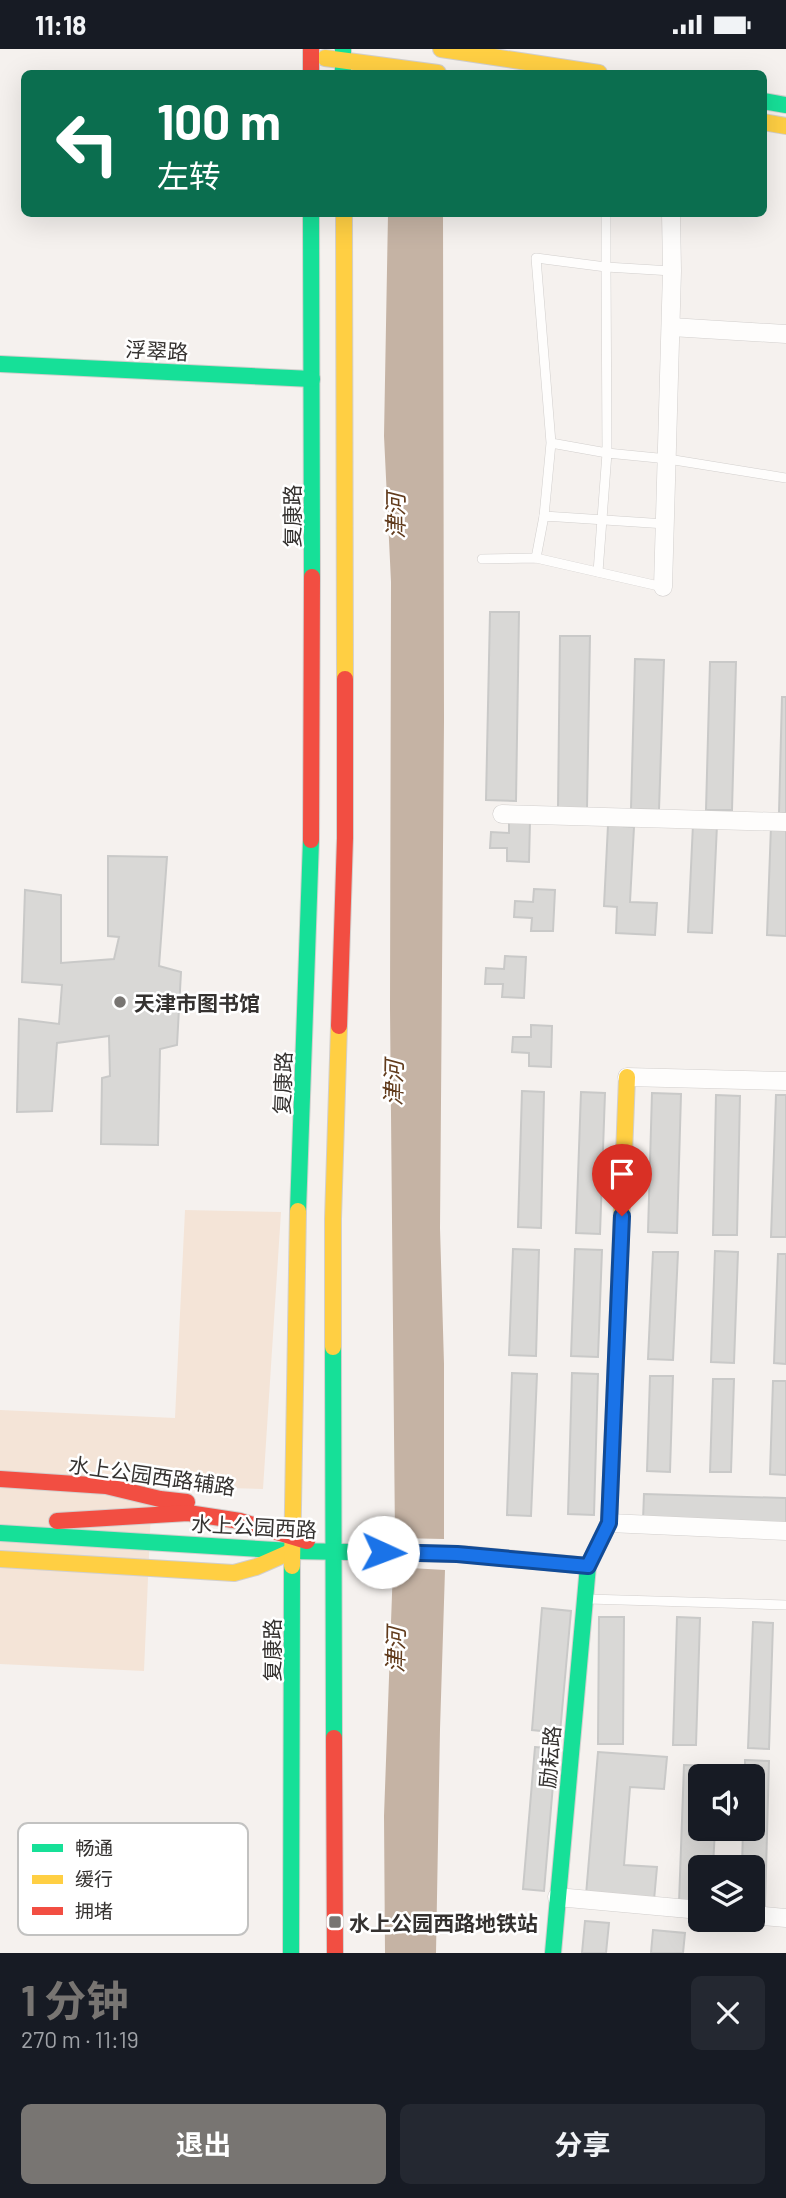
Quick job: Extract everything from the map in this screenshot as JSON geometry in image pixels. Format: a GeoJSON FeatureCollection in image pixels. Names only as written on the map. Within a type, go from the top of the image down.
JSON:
{"type":"FeatureCollection","features":[{"type":"Feature","properties":{"kind":"main road"},"geometry":{"type":"LineString","coordinates":[[448,50],[579,70]]}},
{"type":"Feature","properties":{"kind":"main road"},"geometry":{"type":"LineString","coordinates":[[311,60],[418,70]]}},
{"type":"Feature","properties":{"kind":"main road"},"geometry":{"type":"LineString","coordinates":[[767,102],[786,105]]}},
{"type":"Feature","properties":{"kind":"main road"},"geometry":{"type":"LineString","coordinates":[[767,123],[786,126]]}},
{"type":"Feature","properties":{"kind":"main road","name":"复康路"},"geometry":{"type":"LineString","coordinates":[[291,1953],[292,1543],[298,1204],[312,797],[311,217]]}},
{"type":"Feature","properties":{"kind":"main road"},"geometry":{"type":"LineString","coordinates":[[335,1953],[333,1219],[345,838],[344,217]]}},
{"type":"Feature","properties":{"kind":"main road","name":"浮翠路"},"geometry":{"type":"LineString","coordinates":[[0,364],[312,379]]}},
{"type":"Feature","properties":{"kind":"main road"},"geometry":{"type":"LineString","coordinates":[[609,1523],[627,1077]]}},
{"type":"Feature","properties":{"kind":"main road","name":"水上公园西路辅路"},"geometry":{"type":"LineString","coordinates":[[0,1479],[106,1486],[179,1502],[230,1505],[243,1509],[292,1543]]}},
{"type":"Feature","properties":{"kind":"main road","name":"水上公园西路"},"geometry":{"type":"LineString","coordinates":[[0,1533],[84,1530],[169,1513],[226,1517],[292,1543]]}},
{"type":"Feature","properties":{"kind":"main road","name":"水上公园西路"},"geometry":{"type":"LineString","coordinates":[[0,1517],[84,1530],[292,1543],[334,1551],[457,1554],[588,1566]]}},
{"type":"Feature","properties":{"kind":"main road","name":"励耘路"},"geometry":{"type":"LineString","coordinates":[[553,1953],[588,1566],[609,1523]]}},
{"type":"Feature","properties":{"kind":"main road"},"geometry":{"type":"LineString","coordinates":[[0,1559],[234,1573],[256,1567],[292,1543]]}},
{"type":"Feature","properties":{"kind":"street"},"geometry":{"type":"LineString","coordinates":[[663,587],[671,327],[671,217]]}},
{"type":"Feature","properties":{"kind":"street"},"geometry":{"type":"LineString","coordinates":[[671,327],[786,334]]}},
{"type":"Feature","properties":{"kind":"street"},"geometry":{"type":"LineString","coordinates":[[502,814],[786,823]]}},
{"type":"Feature","properties":{"kind":"street"},"geometry":{"type":"LineString","coordinates":[[627,1077],[786,1081]]}},
{"type":"Feature","properties":{"kind":"street"},"geometry":{"type":"LineString","coordinates":[[609,1523],[786,1531]]}},
{"type":"Feature","properties":{"kind":"street"},"geometry":{"type":"LineString","coordinates":[[557,1897],[688,1909]]}},
{"type":"Feature","properties":{"kind":"street"},"geometry":{"type":"LineString","coordinates":[[765,1916],[786,1917]]}},
{"type":"Feature","properties":{"kind":"lane"},"geometry":{"type":"LineString","coordinates":[[598,572],[607,453],[606,217]]}},
{"type":"Feature","properties":{"kind":"lane"},"geometry":{"type":"LineString","coordinates":[[536,558],[544,516],[551,443],[536,258],[606,267],[672,271]]}},
{"type":"Feature","properties":{"kind":"lane"},"geometry":{"type":"LineString","coordinates":[[551,443],[786,478]]}},
{"type":"Feature","properties":{"kind":"lane"},"geometry":{"type":"LineString","coordinates":[[544,516],[666,524]]}},
{"type":"Feature","properties":{"kind":"lane"},"geometry":{"type":"LineString","coordinates":[[482,559],[536,558],[663,587]]}},
{"type":"Feature","properties":{"kind":"lane"},"geometry":{"type":"LineString","coordinates":[[584,1599],[786,1605]]}},
{"type":"Feature","properties":{"kind":"shaded area"},"geometry":{"type":"Polygon","coordinates":[[[185,1210],[281,1212],[263,1489],[152,1486],[144,1671],[0,1664],[0,1410],[175,1418],[185,1210]]]}},
{"type":"Feature","properties":{"kind":"water","name":"津河"},"geometry":{"type":"Polygon","coordinates":[[[388,217],[443,217],[444,721],[440,1228],[444,1364],[444,1539],[395,1538],[390,1008],[391,582],[384,436],[388,217]]]}},
{"type":"Feature","properties":{"kind":"water","name":"津河"},"geometry":{"type":"Polygon","coordinates":[[[393,1567],[445,1570],[436,1953],[385,1953],[384,1816],[393,1567]]]}},
{"type":"Feature","properties":{"kind":"building"},"geometry":{"type":"Polygon","coordinates":[[[490,612],[519,612],[516,801],[486,800],[490,612]]]}},
{"type":"Feature","properties":{"kind":"building"},"geometry":{"type":"Polygon","coordinates":[[[560,636],[590,636],[587,809],[558,808],[560,636]]]}},
{"type":"Feature","properties":{"kind":"building"},"geometry":{"type":"Polygon","coordinates":[[[635,659],[664,660],[659,810],[631,809],[635,659]]]}},
{"type":"Feature","properties":{"kind":"building"},"geometry":{"type":"Polygon","coordinates":[[[710,662],[736,662],[732,810],[706,810],[710,662]]]}},
{"type":"Feature","properties":{"kind":"building"},"geometry":{"type":"Polygon","coordinates":[[[782,697],[786,697],[786,813],[779,813],[782,697]]]}},
{"type":"Feature","properties":{"kind":"building"},"geometry":{"type":"Polygon","coordinates":[[[509,820],[530,821],[529,862],[507,861],[507,848],[490,848],[491,832],[509,833],[509,820]]]}},
{"type":"Feature","properties":{"kind":"building"},"geometry":{"type":"Polygon","coordinates":[[[693,824],[717,825],[712,933],[688,932],[693,824]]]}},
{"type":"Feature","properties":{"kind":"building"},"geometry":{"type":"Polygon","coordinates":[[[608,825],[634,827],[630,902],[657,903],[655,935],[616,933],[617,907],[604,906],[608,825]]]}},
{"type":"Feature","properties":{"kind":"building"},"geometry":{"type":"Polygon","coordinates":[[[771,826],[786,826],[786,936],[767,935],[771,826]]]}},
{"type":"Feature","properties":{"kind":"building","name":"天津市图书馆"},"geometry":{"type":"Polygon","coordinates":[[[108,856],[167,857],[159,966],[181,972],[177,1045],[160,1049],[158,1145],[101,1144],[102,1078],[110,1076],[109,1036],[57,1043],[52,1111],[17,1112],[19,1019],[59,1024],[62,985],[22,982],[25,890],[61,895],[61,963],[114,959],[119,937],[108,936],[108,856]]]}},
{"type":"Feature","properties":{"kind":"building"},"geometry":{"type":"Polygon","coordinates":[[[534,889],[555,890],[553,931],[531,931],[532,918],[514,917],[515,901],[533,902],[534,889]]]}},
{"type":"Feature","properties":{"kind":"building"},"geometry":{"type":"Polygon","coordinates":[[[505,956],[526,957],[524,998],[502,997],[503,984],[485,984],[486,968],[504,969],[505,956]]]}},
{"type":"Feature","properties":{"kind":"building"},"geometry":{"type":"Polygon","coordinates":[[[531,1025],[552,1026],[551,1067],[529,1066],[529,1053],[512,1052],[513,1037],[531,1037],[531,1025]]]}},
{"type":"Feature","properties":{"kind":"building"},"geometry":{"type":"Polygon","coordinates":[[[522,1091],[544,1092],[541,1228],[518,1227],[522,1091]]]}},
{"type":"Feature","properties":{"kind":"building"},"geometry":{"type":"Polygon","coordinates":[[[581,1092],[605,1093],[600,1234],[576,1233],[581,1092]]]}},
{"type":"Feature","properties":{"kind":"building"},"geometry":{"type":"Polygon","coordinates":[[[652,1093],[681,1094],[677,1233],[648,1232],[652,1093]]]}},
{"type":"Feature","properties":{"kind":"building"},"geometry":{"type":"Polygon","coordinates":[[[716,1095],[740,1096],[737,1235],[713,1235],[716,1095]]]}},
{"type":"Feature","properties":{"kind":"building"},"geometry":{"type":"Polygon","coordinates":[[[776,1095],[786,1095],[786,1237],[771,1237],[776,1095]]]}},
{"type":"Feature","properties":{"kind":"building"},"geometry":{"type":"Polygon","coordinates":[[[513,1249],[539,1250],[536,1356],[509,1355],[513,1249]]]}},
{"type":"Feature","properties":{"kind":"building"},"geometry":{"type":"Polygon","coordinates":[[[575,1249],[602,1250],[598,1357],[571,1356],[575,1249]]]}},
{"type":"Feature","properties":{"kind":"building"},"geometry":{"type":"Polygon","coordinates":[[[715,1251],[738,1252],[734,1363],[711,1362],[715,1251]]]}},
{"type":"Feature","properties":{"kind":"building"},"geometry":{"type":"Polygon","coordinates":[[[653,1252],[678,1252],[673,1360],[648,1359],[653,1252]]]}},
{"type":"Feature","properties":{"kind":"building"},"geometry":{"type":"Polygon","coordinates":[[[778,1254],[786,1254],[786,1364],[774,1363],[778,1254]]]}},
{"type":"Feature","properties":{"kind":"building"},"geometry":{"type":"Polygon","coordinates":[[[512,1373],[537,1374],[531,1516],[507,1515],[512,1373]]]}},
{"type":"Feature","properties":{"kind":"building"},"geometry":{"type":"Polygon","coordinates":[[[572,1373],[598,1374],[594,1515],[568,1514],[572,1373]]]}},
{"type":"Feature","properties":{"kind":"building"},"geometry":{"type":"Polygon","coordinates":[[[650,1376],[673,1376],[670,1472],[647,1471],[650,1376]]]}},
{"type":"Feature","properties":{"kind":"building"},"geometry":{"type":"Polygon","coordinates":[[[713,1379],[734,1379],[731,1472],[710,1472],[713,1379]]]}},
{"type":"Feature","properties":{"kind":"building"},"geometry":{"type":"Polygon","coordinates":[[[773,1381],[786,1381],[786,1475],[770,1474],[773,1381]]]}},
{"type":"Feature","properties":{"kind":"building"},"geometry":{"type":"Polygon","coordinates":[[[644,1494],[786,1498],[786,1524],[643,1520],[644,1494]]]}},
{"type":"Feature","properties":{"kind":"building"},"geometry":{"type":"Polygon","coordinates":[[[542,1608],[571,1611],[560,1733],[532,1730],[542,1608]]]}},
{"type":"Feature","properties":{"kind":"building"},"geometry":{"type":"Polygon","coordinates":[[[599,1617],[624,1617],[623,1744],[598,1744],[599,1617]]]}},
{"type":"Feature","properties":{"kind":"building"},"geometry":{"type":"Polygon","coordinates":[[[677,1617],[700,1618],[696,1745],[673,1745],[677,1617]]]}},
{"type":"Feature","properties":{"kind":"building"},"geometry":{"type":"Polygon","coordinates":[[[753,1622],[773,1623],[769,1749],[748,1748],[753,1622]]]}},
{"type":"Feature","properties":{"kind":"building"},"geometry":{"type":"Polygon","coordinates":[[[535,1747],[556,1749],[544,1891],[523,1889],[535,1747]]]}},
{"type":"Feature","properties":{"kind":"building"},"geometry":{"type":"Polygon","coordinates":[[[598,1752],[667,1757],[664,1789],[630,1787],[624,1865],[657,1867],[654,1900],[586,1895],[598,1752]]]}},
{"type":"Feature","properties":{"kind":"building"},"geometry":{"type":"Polygon","coordinates":[[[745,1760],[769,1761],[765,1907],[765,1855],[742,1855],[743,1841],[765,1841],[765,1764],[745,1764],[745,1760]]]}},
{"type":"Feature","properties":{"kind":"building"},"geometry":{"type":"Polygon","coordinates":[[[684,1765],[688,1765],[688,1841],[714,1841],[714,1855],[688,1855],[688,1903],[679,1903],[684,1765]]]}},
{"type":"Feature","properties":{"kind":"building"},"geometry":{"type":"Polygon","coordinates":[[[585,1921],[609,1923],[606,1953],[582,1953],[585,1921]]]}},
{"type":"Feature","properties":{"kind":"building"},"geometry":{"type":"Polygon","coordinates":[[[653,1930],[685,1933],[683,1953],[651,1953],[653,1930]]]}},
{"type":"Feature","properties":{"kind":"traffic: fast"},"geometry":{"type":"LineString","coordinates":[[343,49],[343,70]]}},
{"type":"Feature","properties":{"kind":"traffic: fast"},"geometry":{"type":"LineString","coordinates":[[767,102],[786,105]]}},
{"type":"Feature","properties":{"kind":"traffic: fast"},"geometry":{"type":"LineString","coordinates":[[311,217],[312,577]]}},
{"type":"Feature","properties":{"kind":"traffic: fast"},"geometry":{"type":"LineString","coordinates":[[0,364],[312,379]]}},
{"type":"Feature","properties":{"kind":"traffic: fast"},"geometry":{"type":"LineString","coordinates":[[298,1211],[311,840]]}},
{"type":"Feature","properties":{"kind":"traffic: fast"},"geometry":{"type":"LineString","coordinates":[[553,1953],[588,1566],[609,1523],[617,1336]]}},
{"type":"Feature","properties":{"kind":"traffic: fast"},"geometry":{"type":"LineString","coordinates":[[333,1347],[334,1738]]}},
{"type":"Feature","properties":{"kind":"traffic: fast"},"geometry":{"type":"LineString","coordinates":[[0,1533],[292,1551],[462,1554]]}},
{"type":"Feature","properties":{"kind":"traffic: fast"},"geometry":{"type":"LineString","coordinates":[[291,1953],[292,1566]]}},
{"type":"Feature","properties":{"kind":"traffic: slow"},"geometry":{"type":"LineString","coordinates":[[441,49],[579,70]]}},
{"type":"Feature","properties":{"kind":"traffic: slow"},"geometry":{"type":"LineString","coordinates":[[325,58],[415,70]]}},
{"type":"Feature","properties":{"kind":"traffic: slow"},"geometry":{"type":"LineString","coordinates":[[767,123],[786,126]]}},
{"type":"Feature","properties":{"kind":"traffic: slow"},"geometry":{"type":"LineString","coordinates":[[344,217],[345,679]]}},
{"type":"Feature","properties":{"kind":"traffic: slow"},"geometry":{"type":"LineString","coordinates":[[333,1347],[333,1219],[339,1026]]}},
{"type":"Feature","properties":{"kind":"traffic: slow"},"geometry":{"type":"LineString","coordinates":[[617,1336],[627,1077]]}},
{"type":"Feature","properties":{"kind":"traffic: slow"},"geometry":{"type":"LineString","coordinates":[[292,1566],[298,1211]]}},
{"type":"Feature","properties":{"kind":"traffic: slow"},"geometry":{"type":"LineString","coordinates":[[0,1559],[234,1573],[288,1553]]}},
{"type":"Feature","properties":{"kind":"traffic: jam"},"geometry":{"type":"LineString","coordinates":[[311,49],[311,70]]}},
{"type":"Feature","properties":{"kind":"traffic: jam"},"geometry":{"type":"LineString","coordinates":[[311,840],[312,577]]}},
{"type":"Feature","properties":{"kind":"traffic: jam"},"geometry":{"type":"LineString","coordinates":[[339,1026],[345,838],[345,679]]}},
{"type":"Feature","properties":{"kind":"traffic: jam"},"geometry":{"type":"LineString","coordinates":[[0,1479],[106,1486],[160,1499],[187,1502]]}},
{"type":"Feature","properties":{"kind":"traffic: jam"},"geometry":{"type":"LineString","coordinates":[[57,1521],[188,1513],[240,1521],[307,1541]]}},
{"type":"Feature","properties":{"kind":"traffic: jam"},"geometry":{"type":"LineString","coordinates":[[462,1554],[588,1566]]}},
{"type":"Feature","properties":{"kind":"traffic: jam"},"geometry":{"type":"LineString","coordinates":[[334,1738],[335,1953]]}},
{"type":"Feature","properties":{"kind":"place","name":"天津市图书馆"},"geometry":{"type":"Point","coordinates":[120,1002]}},
{"type":"Feature","properties":{"kind":"place","name":"水上公园西路地铁站"},"geometry":{"type":"Point","coordinates":[335,1922]}},
{"type":"Feature","properties":{"kind":"route"},"geometry":{"type":"LineString","coordinates":[[383,1552],[457,1554],[588,1566],[609,1523],[622,1216]]}}]}
